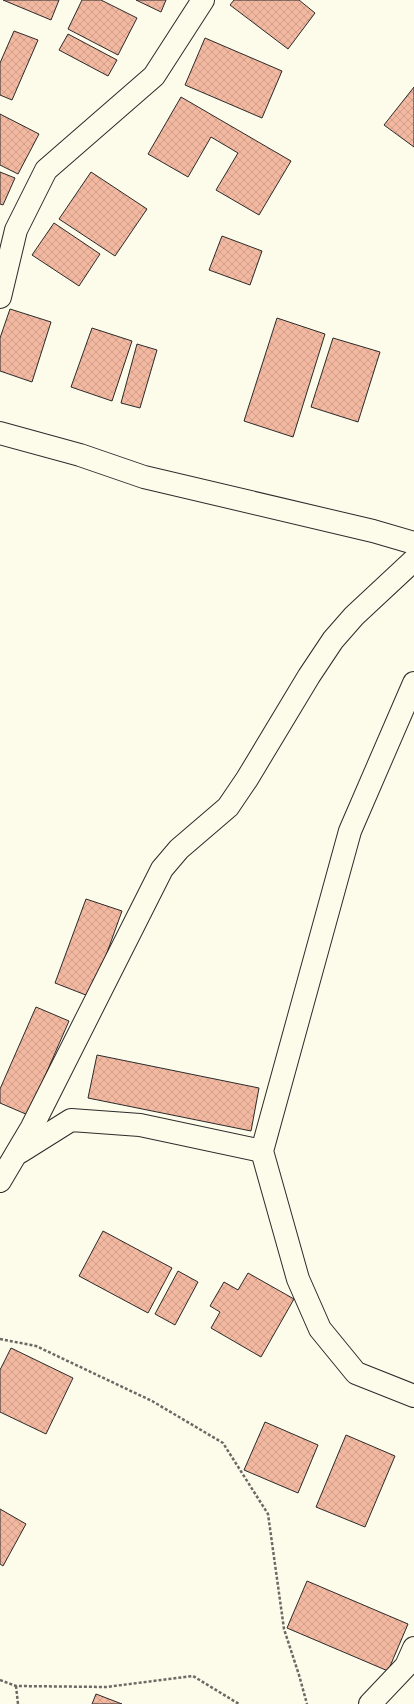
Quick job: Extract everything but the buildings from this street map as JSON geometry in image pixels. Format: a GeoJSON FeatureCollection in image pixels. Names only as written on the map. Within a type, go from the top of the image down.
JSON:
{"type":"FeatureCollection","features":[{"type":"Feature","properties":{"kind":"street"},"geometry":{"type":"LineString","coordinates":[[0,297],[16,230],[46,170],[154,76],[202,0]]}},
{"type":"Feature","properties":{"kind":"street"},"geometry":{"type":"LineString","coordinates":[[0,433],[80,455],[144,476],[373,531],[414,543]]}},
{"type":"Feature","properties":{"kind":"street"},"geometry":{"type":"LineString","coordinates":[[0,1181],[32,1127],[162,869],[180,849],[228,807],[333,640],[354,616],[414,560]]}},
{"type":"Feature","properties":{"kind":"street"},"geometry":{"type":"LineString","coordinates":[[414,683],[350,831],[262,1151],[298,1278],[320,1329],[356,1373],[414,1396]]}},
{"type":"Feature","properties":{"kind":"street"},"geometry":{"type":"LineString","coordinates":[[16,1154],[71,1120],[140,1125],[262,1151]]}},
{"type":"Feature","properties":{"kind":"street"},"geometry":{"type":"LineString","coordinates":[[370,1704],[406,1666],[414,1648]]}},
{"type":"Feature","properties":{"kind":"path"},"geometry":{"type":"LineString","coordinates":[[0,1339],[36,1346],[152,1402],[223,1443],[268,1514],[284,1629],[307,1704]]}},
{"type":"Feature","properties":{"kind":"path"},"geometry":{"type":"LineString","coordinates":[[0,1680],[16,1686],[106,1687],[193,1676],[239,1704]]}},
{"type":"Feature","properties":{"kind":"path"},"geometry":{"type":"LineString","coordinates":[[16,1686],[18,1704]]}}]}
